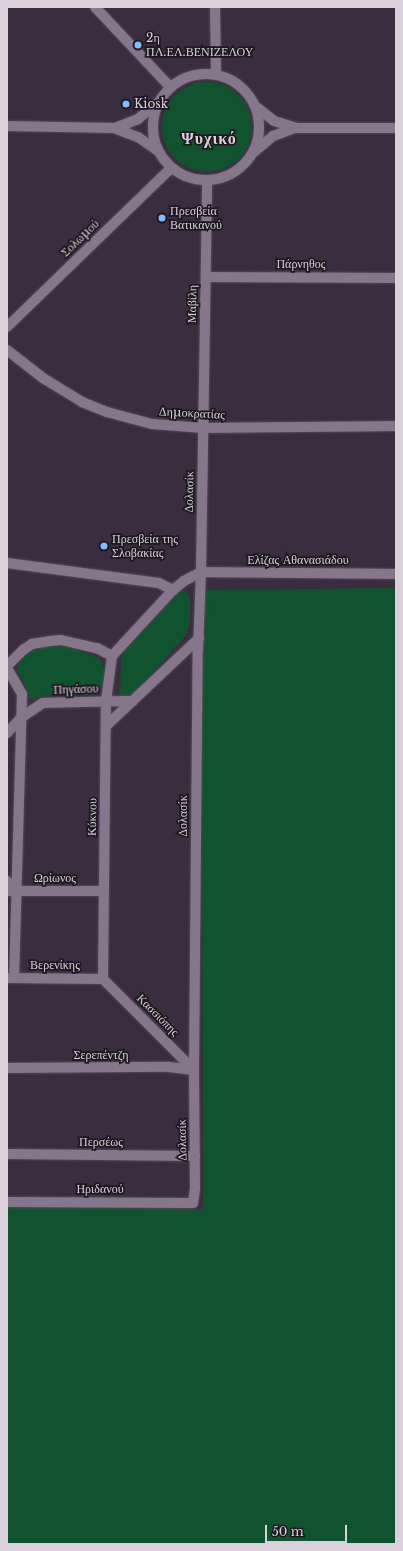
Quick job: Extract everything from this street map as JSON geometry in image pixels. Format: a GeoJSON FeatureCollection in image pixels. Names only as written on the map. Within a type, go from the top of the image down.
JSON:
{"type":"FeatureCollection","features":[{"type":"Feature","properties":{"kind":"street"},"geometry":{"type":"LineString","coordinates":[[95,7],[170,87]]}},
{"type":"Feature","properties":{"kind":"street"},"geometry":{"type":"LineString","coordinates":[[215,7],[216,74]]}},
{"type":"Feature","properties":{"kind":"street"},"geometry":{"type":"LineString","coordinates":[[7,126],[114,128],[138,137],[158,151],[171,168],[183,176],[195,180],[207,181],[221,179],[234,173],[245,164],[253,152],[259,137],[259,121],[255,106],[248,95],[240,85],[228,78],[216,74],[192,76],[180,80],[170,87],[151,110],[138,119],[114,128]]}},
{"type":"Feature","properties":{"kind":"street"},"geometry":{"type":"LineString","coordinates":[[158,151],[152,129],[156,108],[161,98]]}},
{"type":"Feature","properties":{"kind":"street"},"geometry":{"type":"LineString","coordinates":[[255,106],[274,121],[297,128],[396,128]]}},
{"type":"Feature","properties":{"kind":"street"},"geometry":{"type":"LineString","coordinates":[[253,152],[273,136],[297,128]]}},
{"type":"Feature","properties":{"kind":"street","name":"Σολωμού"},"geometry":{"type":"LineString","coordinates":[[7,327],[171,168]]}},
{"type":"Feature","properties":{"kind":"street","name":"Μαβίλη"},"geometry":{"type":"LineString","coordinates":[[203,428],[207,181]]}},
{"type":"Feature","properties":{"kind":"street","name":"Πάρνηθος"},"geometry":{"type":"LineString","coordinates":[[206,277],[396,278]]}},
{"type":"Feature","properties":{"kind":"street","name":"Δημοκρατίας"},"geometry":{"type":"LineString","coordinates":[[7,350],[61,390],[106,412],[152,424],[203,428],[396,426]]}},
{"type":"Feature","properties":{"kind":"street","name":"Δολασίκ"},"geometry":{"type":"LineString","coordinates":[[193,1203],[195,1188],[194,1070],[203,428]]}},
{"type":"Feature","properties":{"kind":"street"},"geometry":{"type":"LineString","coordinates":[[7,563],[158,583],[173,590]]}},
{"type":"Feature","properties":{"kind":"street"},"geometry":{"type":"LineString","coordinates":[[11,978],[12,891],[22,694],[7,667],[23,650],[32,644],[50,641],[61,640],[97,648],[112,656],[173,590],[184,581],[201,572]]}},
{"type":"Feature","properties":{"kind":"street","name":"Ελίζας Αθανασιάδου"},"geometry":{"type":"LineString","coordinates":[[201,572],[396,574]]}},
{"type":"Feature","properties":{"kind":"street"},"geometry":{"type":"LineString","coordinates":[[106,726],[199,638]]}},
{"type":"Feature","properties":{"kind":"street","name":"Κύκνου"},"geometry":{"type":"LineString","coordinates":[[103,979],[106,701],[112,656]]}},
{"type":"Feature","properties":{"kind":"street","name":"Πηγάσου"},"geometry":{"type":"LineString","coordinates":[[7,733],[22,717],[43,703],[134,700]]}},
{"type":"Feature","properties":{"kind":"street"},"geometry":{"type":"LineString","coordinates":[[7,881],[12,891]]}},
{"type":"Feature","properties":{"kind":"street","name":"Ωρίωνος"},"geometry":{"type":"LineString","coordinates":[[12,891],[104,891]]}},
{"type":"Feature","properties":{"kind":"street","name":"Βερενίκης"},"geometry":{"type":"LineString","coordinates":[[11,978],[103,979]]}},
{"type":"Feature","properties":{"kind":"street","name":"Κασσιόπης"},"geometry":{"type":"LineString","coordinates":[[103,979],[194,1070]]}},
{"type":"Feature","properties":{"kind":"street","name":"Σερεπέντζη"},"geometry":{"type":"LineString","coordinates":[[7,1068],[169,1067],[194,1070]]}},
{"type":"Feature","properties":{"kind":"street","name":"Περσέως"},"geometry":{"type":"LineString","coordinates":[[7,1154],[195,1156]]}},
{"type":"Feature","properties":{"kind":"street","name":"Ηριδανού"},"geometry":{"type":"LineString","coordinates":[[7,1202],[193,1203]]}},
{"type":"Feature","properties":{"kind":"green space"},"geometry":{"type":"Polygon","coordinates":[[[207,82],[224,86],[239,95],[248,110],[252,127],[248,144],[239,159],[224,168],[207,172],[190,168],[175,159],[166,144],[162,127],[166,110],[175,95],[190,86],[207,82]]]}},
{"type":"Feature","properties":{"kind":"green space"},"geometry":{"type":"Polygon","coordinates":[[[396,588],[396,1544],[7,1544],[7,1207],[203,1209],[202,590],[396,588]]]}},
{"type":"Feature","properties":{"kind":"green space"},"geometry":{"type":"Polygon","coordinates":[[[181,590],[187,592],[190,599],[190,623],[186,635],[141,687],[132,695],[120,696],[121,659],[125,651],[181,590]]]}},
{"type":"Feature","properties":{"kind":"green space"},"geometry":{"type":"Polygon","coordinates":[[[62,645],[97,657],[102,662],[105,674],[103,685],[97,691],[88,695],[49,695],[32,699],[29,698],[28,691],[17,670],[18,665],[24,657],[33,651],[45,646],[62,645]]]}},
{"type":"Feature","properties":{"kind":"place","name":"2η ΠΛ.ΕΛ.ΒΕΝΙΖΕΛΟΥ"},"geometry":{"type":"Point","coordinates":[138,45]}},
{"type":"Feature","properties":{"kind":"place","name":"Kiosk"},"geometry":{"type":"Point","coordinates":[126,104]}},
{"type":"Feature","properties":{"kind":"place","name":"Πρεσβεία Βατικανού"},"geometry":{"type":"Point","coordinates":[162,218]}},
{"type":"Feature","properties":{"kind":"place","name":"Πρεσβεία της Σλοβακίας"},"geometry":{"type":"Point","coordinates":[104,546]}},
{"type":"Feature","properties":{"kind":"district","name":"Ψυχικό"},"geometry":{"type":"Point","coordinates":[209,138]}}]}
